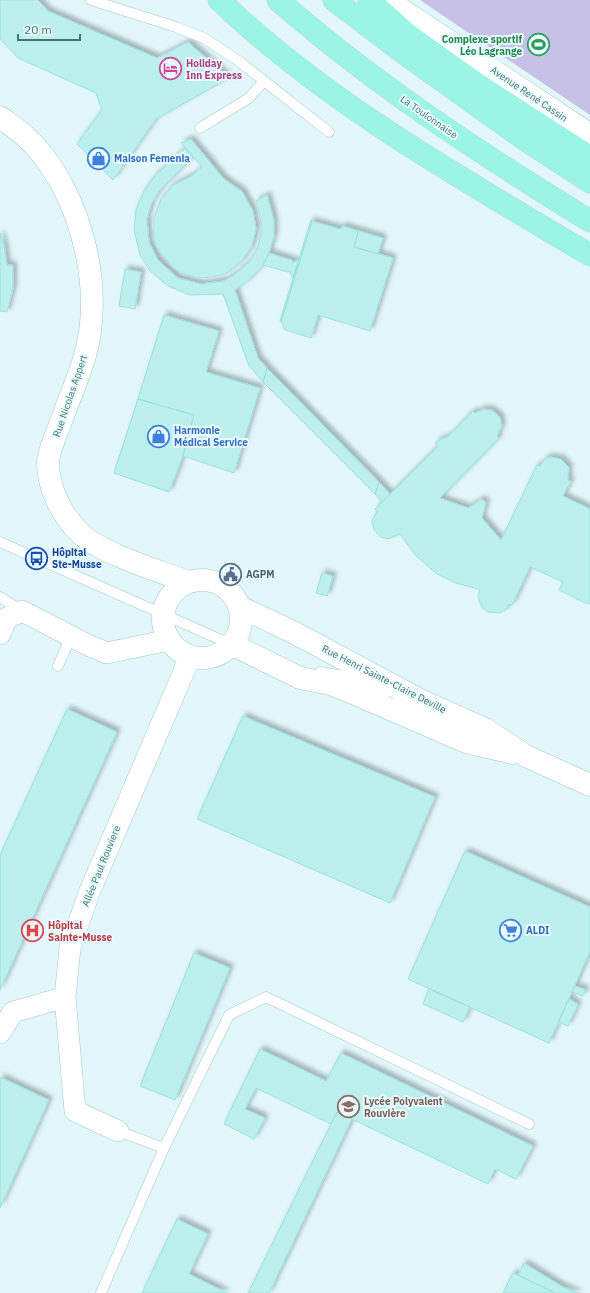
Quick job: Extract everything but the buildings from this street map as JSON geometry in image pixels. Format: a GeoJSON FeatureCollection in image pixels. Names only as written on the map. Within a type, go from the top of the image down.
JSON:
{"type":"FeatureCollection","features":[{"type":"Feature","properties":{"kind":"highway"},"geometry":{"type":"LineString","coordinates":[[219,0],[321,87],[447,169],[590,255]]}},
{"type":"Feature","properties":{"kind":"highway","name":"La Toulonnaise"},"geometry":{"type":"LineString","coordinates":[[278,0],[316,33],[400,96],[465,142],[590,221]]}},
{"type":"Feature","properties":{"kind":"highway"},"geometry":{"type":"LineString","coordinates":[[334,0],[409,57],[508,128],[590,182]]}},
{"type":"Feature","properties":{"kind":"highway"},"geometry":{"type":"LineString","coordinates":[[369,0],[408,35],[477,84],[590,157]]}},
{"type":"Feature","properties":{"kind":"main road","name":"Rue Nicolas Appert"},"geometry":{"type":"LineString","coordinates":[[0,117],[18,129],[35,145],[54,170],[79,225],[87,254],[91,288],[90,320],[84,358],[54,438],[48,461],[52,489],[64,514],[82,535],[100,547],[139,564],[188,582]]}},
{"type":"Feature","properties":{"kind":"main road"},"geometry":{"type":"LineString","coordinates":[[139,564],[165,609]]}},
{"type":"Feature","properties":{"kind":"main road"},"geometry":{"type":"LineString","coordinates":[[200,580],[213,581],[225,587],[234,595],[240,607],[242,620],[239,634],[232,645],[218,656],[208,659],[190,657],[178,650],[169,640],[165,632],[165,609],[172,595],[188,582],[200,580]]}},
{"type":"Feature","properties":{"kind":"main road","name":"Rue Henri Sainte-Claire Deville"},"geometry":{"type":"LineString","coordinates":[[240,607],[293,632],[418,699],[484,729],[526,756],[590,785]]}},
{"type":"Feature","properties":{"kind":"main road","name":"Rue Henri Sainte-Claire Deville"},"geometry":{"type":"LineString","coordinates":[[232,645],[300,678],[330,684],[346,690],[466,742],[526,756]]}},
{"type":"Feature","properties":{"kind":"street","name":"Avenue René Cassin"},"geometry":{"type":"LineString","coordinates":[[388,0],[590,134]]}},
{"type":"Feature","properties":{"kind":"street"},"geometry":{"type":"LineString","coordinates":[[0,634],[7,618],[22,611],[107,653],[169,640]]}},
{"type":"Feature","properties":{"kind":"street","name":"Allée Paul Rouviere"},"geometry":{"type":"LineString","coordinates":[[118,1131],[75,1111],[65,998],[70,948],[89,893],[190,657]]}},
{"type":"Feature","properties":{"kind":"street"},"geometry":{"type":"LineString","coordinates":[[0,1033],[13,1012],[65,998]]}},
{"type":"Feature","properties":{"kind":"lane"},"geometry":{"type":"LineString","coordinates":[[91,0],[176,27],[204,38],[240,62],[329,132]]}},
{"type":"Feature","properties":{"kind":"lane"},"geometry":{"type":"LineString","coordinates":[[200,128],[249,98],[264,81]]}},
{"type":"Feature","properties":{"kind":"lane"},"geometry":{"type":"LineString","coordinates":[[0,542],[123,598],[165,609],[232,645],[306,671],[344,676],[382,691],[418,699]]}},
{"type":"Feature","properties":{"kind":"lane"},"geometry":{"type":"LineString","coordinates":[[0,598],[22,611]]}},
{"type":"Feature","properties":{"kind":"lane"},"geometry":{"type":"LineString","coordinates":[[58,666],[71,636]]}},
{"type":"Feature","properties":{"kind":"lane"},"geometry":{"type":"LineString","coordinates":[[102,1293],[164,1148],[229,1015],[266,997],[529,1124]]}},
{"type":"Feature","properties":{"kind":"lane"},"geometry":{"type":"LineString","coordinates":[[118,1131],[164,1148]]}},
{"type":"Feature","properties":{"kind":"shaded area","name":"Complexe sportif Léo Lagrange"},"geometry":{"type":"Polygon","coordinates":[[[420,0],[590,0],[590,115],[420,0]]]}},
{"type":"Feature","properties":{"kind":"place","name":"Complexe sportif Léo Lagrange"},"geometry":{"type":"Point","coordinates":[538,45]}},
{"type":"Feature","properties":{"kind":"place","name":"Holiday Inn Express"},"geometry":{"type":"Point","coordinates":[171,69]}},
{"type":"Feature","properties":{"kind":"place","name":"Maison Femenia"},"geometry":{"type":"Point","coordinates":[99,158]}},
{"type":"Feature","properties":{"kind":"place","name":"Harmonie Médical Service"},"geometry":{"type":"Point","coordinates":[158,436]}},
{"type":"Feature","properties":{"kind":"place","name":"Hôpital Ste-Musse"},"geometry":{"type":"Point","coordinates":[37,558]}},
{"type":"Feature","properties":{"kind":"place","name":"AGPM"},"geometry":{"type":"Point","coordinates":[230,574]}},
{"type":"Feature","properties":{"kind":"place","name":"ALDI"},"geometry":{"type":"Point","coordinates":[510,930]}},
{"type":"Feature","properties":{"kind":"place","name":"Hôpital Sainte-Musse"},"geometry":{"type":"Point","coordinates":[32,931]}},
{"type":"Feature","properties":{"kind":"place","name":"Lycée Polyvalent Rouvière"},"geometry":{"type":"Point","coordinates":[348,1107]}}]}
